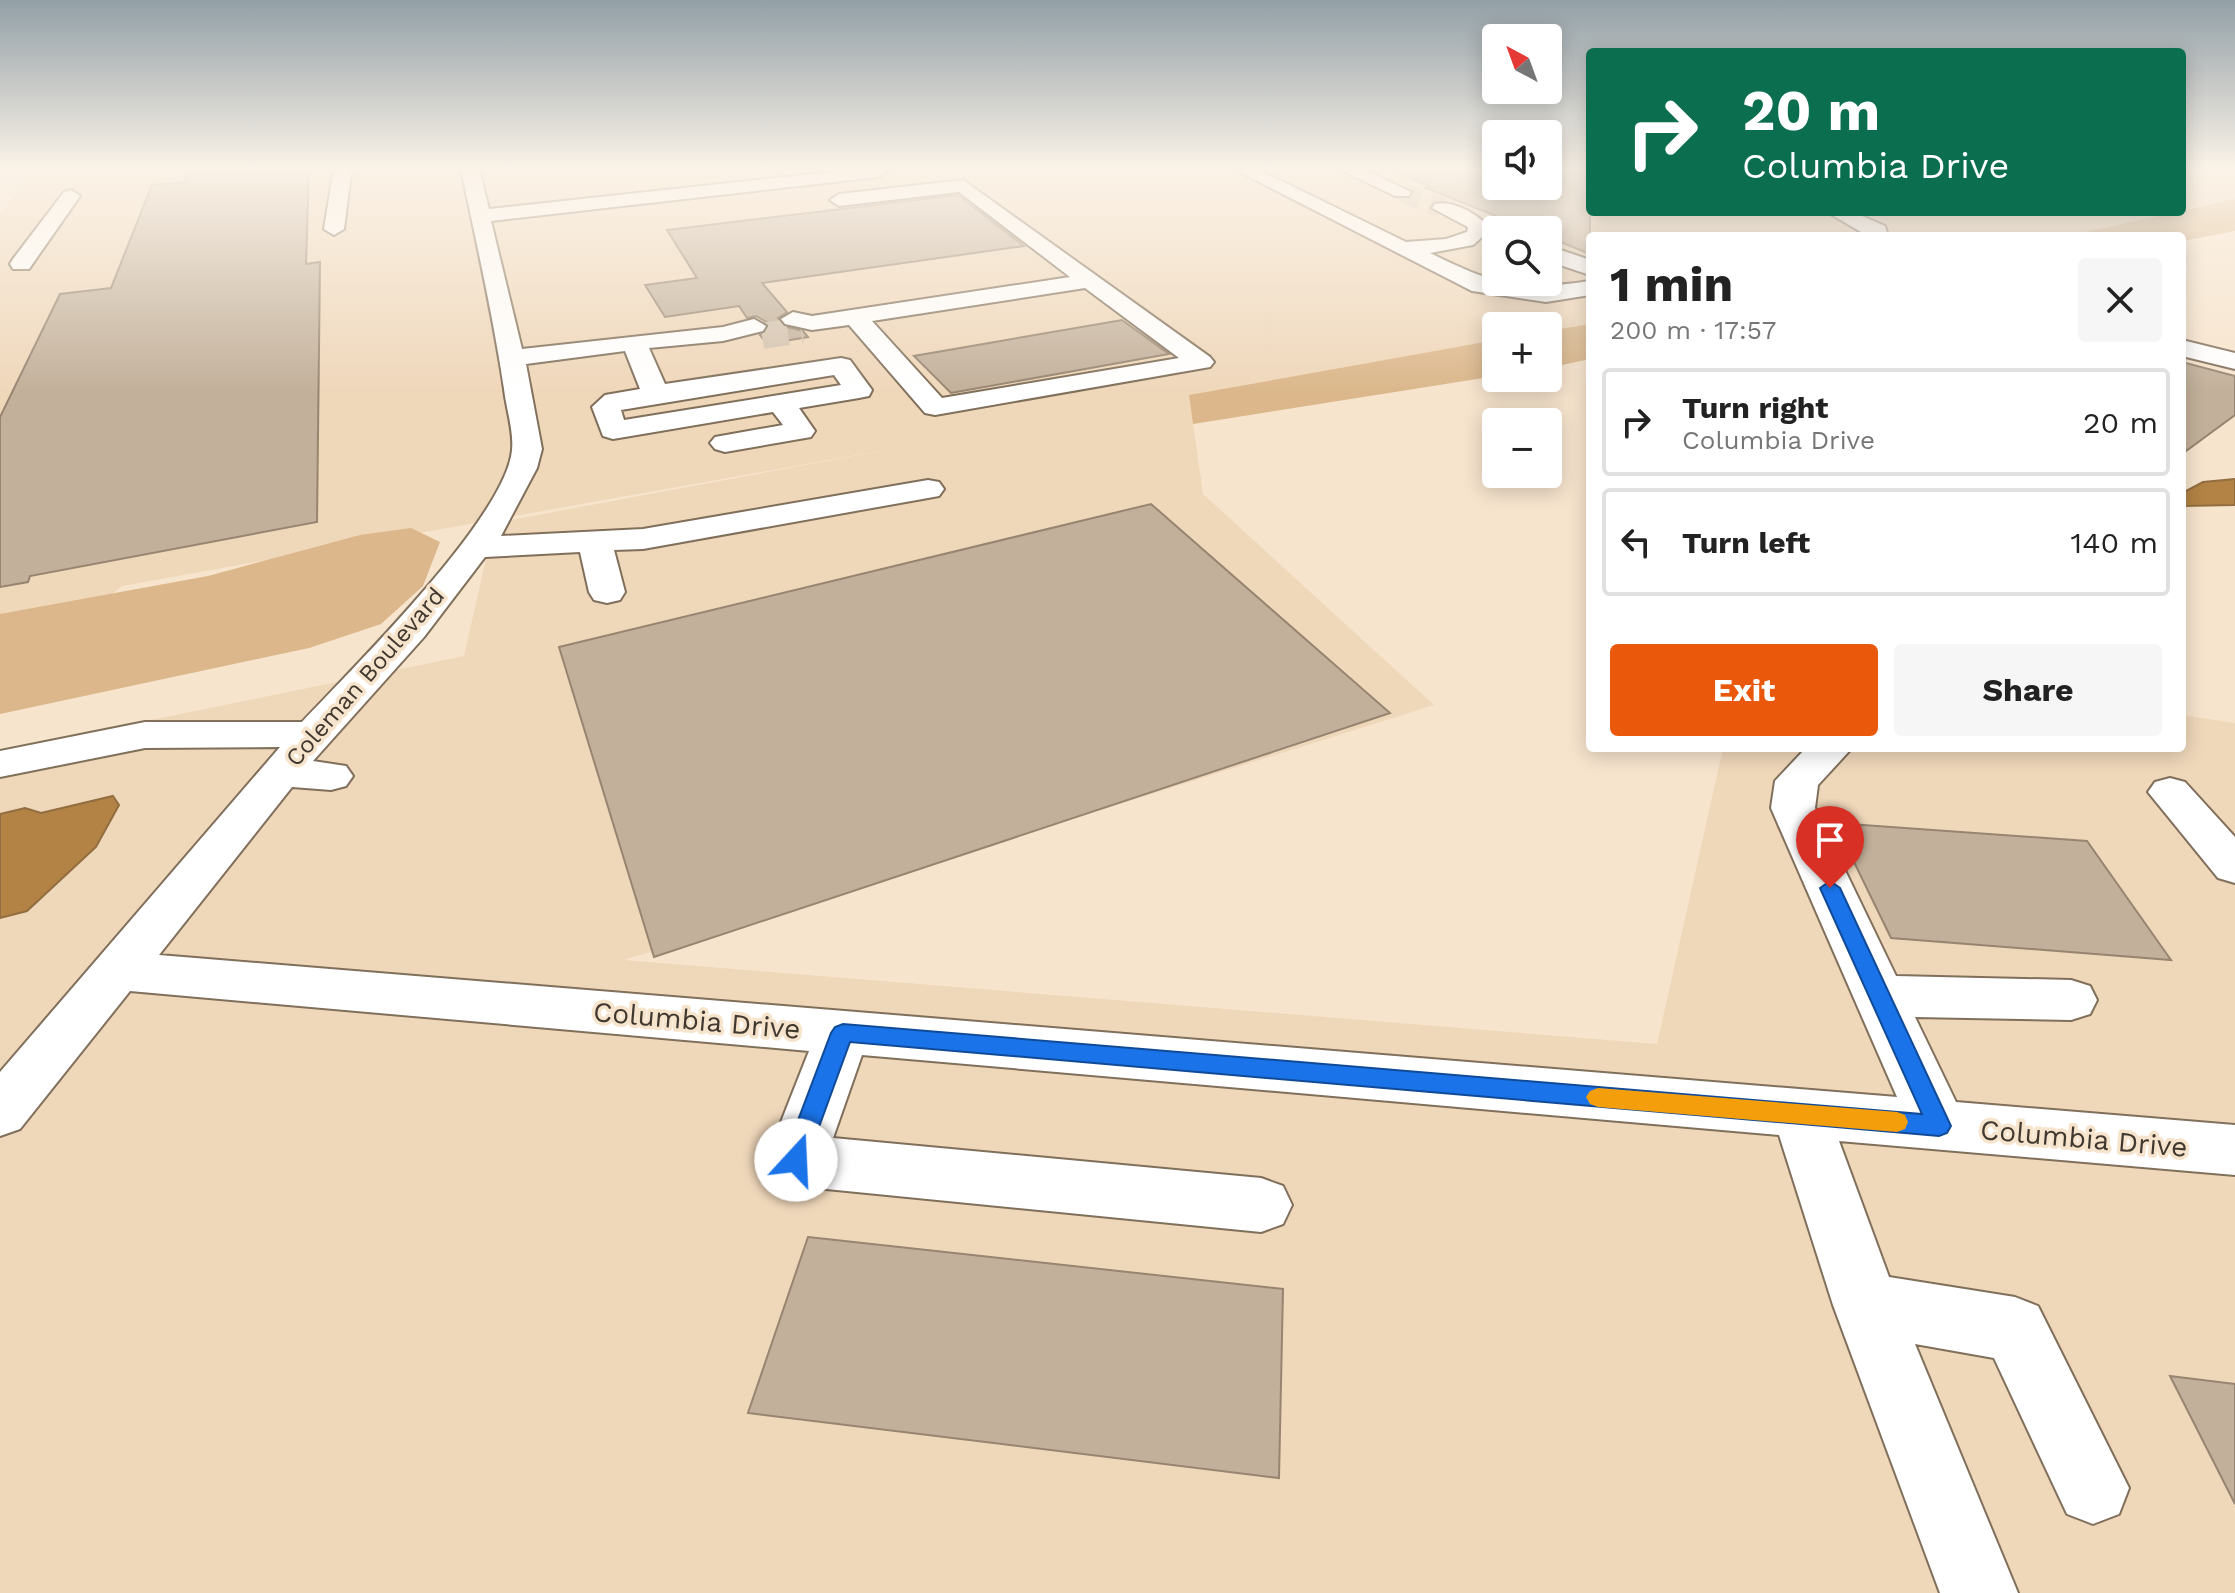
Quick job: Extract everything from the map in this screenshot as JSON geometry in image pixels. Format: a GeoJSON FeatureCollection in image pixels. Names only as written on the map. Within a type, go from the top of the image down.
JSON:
{"type":"FeatureCollection","features":[{"type":"Feature","properties":{"kind":"street"},"geometry":{"type":"LineString","coordinates":[[21,264],[36,243]]}},
{"type":"Feature","properties":{"kind":"street","name":"Coleman Boulevard"},"geometry":{"type":"LineString","coordinates":[[0,1112],[313,734],[411,629],[494,523],[522,468],[527,449],[512,358],[485,243]]}},
{"type":"Feature","properties":{"kind":"street"},"geometry":{"type":"LineString","coordinates":[[854,316],[935,407],[1201,362],[1039,243]]}},
{"type":"Feature","properties":{"kind":"street"},"geometry":{"type":"LineString","coordinates":[[1395,243],[1448,270],[1482,275]]}},
{"type":"Feature","properties":{"kind":"street"},"geometry":{"type":"LineString","coordinates":[[1405,248],[1451,243]]}},
{"type":"Feature","properties":{"kind":"street"},"geometry":{"type":"LineString","coordinates":[[1562,259],[1586,275]]}},
{"type":"Feature","properties":{"kind":"street"},"geometry":{"type":"LineString","coordinates":[[1562,287],[1586,275]]}},
{"type":"Feature","properties":{"kind":"street"},"geometry":{"type":"LineString","coordinates":[[1562,276],[1586,275]]}},
{"type":"Feature","properties":{"kind":"street"},"geometry":{"type":"LineString","coordinates":[[801,324],[1089,281]]}},
{"type":"Feature","properties":{"kind":"street"},"geometry":{"type":"LineString","coordinates":[[512,358],[634,342],[757,331]]}},
{"type":"Feature","properties":{"kind":"street"},"geometry":{"type":"LineString","coordinates":[[634,342],[656,394]]}},
{"type":"Feature","properties":{"kind":"street"},"geometry":{"type":"LineString","coordinates":[[2186,349],[2235,361]]}},
{"type":"Feature","properties":{"kind":"street"},"geometry":{"type":"LineString","coordinates":[[613,430],[859,390],[841,366],[615,401],[606,407],[613,430],[623,460]]}},
{"type":"Feature","properties":{"kind":"street"},"geometry":{"type":"LineString","coordinates":[[695,448],[801,431],[780,402]]}},
{"type":"Feature","properties":{"kind":"street"},"geometry":{"type":"LineString","coordinates":[[475,547],[643,539],[928,489]]}},
{"type":"Feature","properties":{"kind":"street"},"geometry":{"type":"LineString","coordinates":[[595,543],[607,592]]}},
{"type":"Feature","properties":{"kind":"street"},"geometry":{"type":"LineString","coordinates":[[0,764],[145,735],[313,734]]}},
{"type":"Feature","properties":{"kind":"street"},"geometry":{"type":"LineString","coordinates":[[1827,752],[1797,781],[1793,808],[1939,1126]]}},
{"type":"Feature","properties":{"kind":"street"},"geometry":{"type":"LineString","coordinates":[[281,773],[331,776]]}},
{"type":"Feature","properties":{"kind":"street"},"geometry":{"type":"LineString","coordinates":[[2170,792],[2235,867]]}},
{"type":"Feature","properties":{"kind":"street","name":"Columbia Drive"},"geometry":{"type":"LineString","coordinates":[[116,971],[2235,1150]]}},
{"type":"Feature","properties":{"kind":"street"},"geometry":{"type":"LineString","coordinates":[[1879,996],[2071,1000]]}},
{"type":"Feature","properties":{"kind":"street"},"geometry":{"type":"LineString","coordinates":[[843,1033],[796,1160],[1261,1205]]}},
{"type":"Feature","properties":{"kind":"street"},"geometry":{"type":"LineString","coordinates":[[1801,1114],[1866,1305],[1979,1593]]}},
{"type":"Feature","properties":{"kind":"street"},"geometry":{"type":"LineString","coordinates":[[1866,1305],[2015,1329],[2093,1488]]}},
{"type":"Feature","properties":{"kind":"shaded area"},"geometry":{"type":"Polygon","coordinates":[[[0,243],[1482,243],[1482,296],[1562,296],[1562,243],[1586,243],[1586,325],[1562,329],[1562,312],[1482,312],[1482,343],[1189,395],[1203,494],[1434,705],[624,960],[1657,1044],[1722,752],[2186,752],[2186,716],[2235,723],[2235,1593],[0,1593],[0,751],[464,656],[494,523],[913,445],[122,586],[100,604],[0,624],[0,243]]]}},
{"type":"Feature","properties":{"kind":"shaded area"},"geometry":{"type":"Polygon","coordinates":[[[1586,325],[1586,360],[1562,365],[1562,329],[1586,325]]]}},
{"type":"Feature","properties":{"kind":"shaded area"},"geometry":{"type":"Polygon","coordinates":[[[1482,343],[1482,378],[1193,424],[1189,395],[1482,343]]]}},
{"type":"Feature","properties":{"kind":"shaded area"},"geometry":{"type":"Polygon","coordinates":[[[2235,479],[2235,505],[2186,506],[2186,491],[2203,482],[2235,479]]]}},
{"type":"Feature","properties":{"kind":"shaded area"},"geometry":{"type":"Polygon","coordinates":[[[411,528],[440,542],[423,586],[381,624],[309,648],[0,714],[0,614],[208,576],[360,535],[411,528]]]}},
{"type":"Feature","properties":{"kind":"shaded area"},"geometry":{"type":"Polygon","coordinates":[[[113,796],[119,805],[96,847],[27,911],[0,918],[0,814],[25,808],[41,813],[113,796]]]}},
{"type":"Feature","properties":{"kind":"building"},"geometry":{"type":"Polygon","coordinates":[[[129,243],[307,243],[306,264],[320,262],[317,522],[30,576],[28,582],[0,587],[0,417],[60,294],[111,288],[129,243]]]}},
{"type":"Feature","properties":{"kind":"building"},"geometry":{"type":"Polygon","coordinates":[[[675,243],[1021,243],[1024,246],[762,283],[787,312],[778,318],[783,326],[803,331],[808,337],[767,344],[760,335],[766,333],[768,323],[756,316],[747,318],[739,306],[665,317],[645,285],[697,278],[675,243]]]}},
{"type":"Feature","properties":{"kind":"building"},"geometry":{"type":"Polygon","coordinates":[[[1564,243],[1586,243],[1586,252],[1564,243]]]}},
{"type":"Feature","properties":{"kind":"building"},"geometry":{"type":"Polygon","coordinates":[[[1122,320],[1169,354],[951,393],[914,356],[1122,320]]]}},
{"type":"Feature","properties":{"kind":"building"},"geometry":{"type":"Polygon","coordinates":[[[2186,363],[2235,376],[2235,415],[2186,451],[2186,363]]]}},
{"type":"Feature","properties":{"kind":"building"},"geometry":{"type":"Polygon","coordinates":[[[1151,504],[1390,713],[654,957],[559,647],[1151,504]]]}},
{"type":"Feature","properties":{"kind":"building"},"geometry":{"type":"Polygon","coordinates":[[[1835,823],[2087,841],[2171,960],[1891,938],[1835,823]]]}},
{"type":"Feature","properties":{"kind":"building"},"geometry":{"type":"Polygon","coordinates":[[[808,1237],[1283,1289],[1279,1478],[748,1413],[808,1237]]]}},
{"type":"Feature","properties":{"kind":"building"},"geometry":{"type":"Polygon","coordinates":[[[2170,1376],[2235,1384],[2235,1504],[2170,1376]]]}},
{"type":"Feature","properties":{"kind":"tunnel"},"geometry":{"type":"LineString","coordinates":[[762,336],[802,330]]}},
{"type":"Feature","properties":{"kind":"slow traffic"},"geometry":{"type":"LineString","coordinates":[[1598,1097],[1897,1122]]}},
{"type":"Feature","properties":{"kind":"route"},"geometry":{"type":"LineString","coordinates":[[796,1160],[843,1033],[1939,1126],[1830,888]]}}]}
